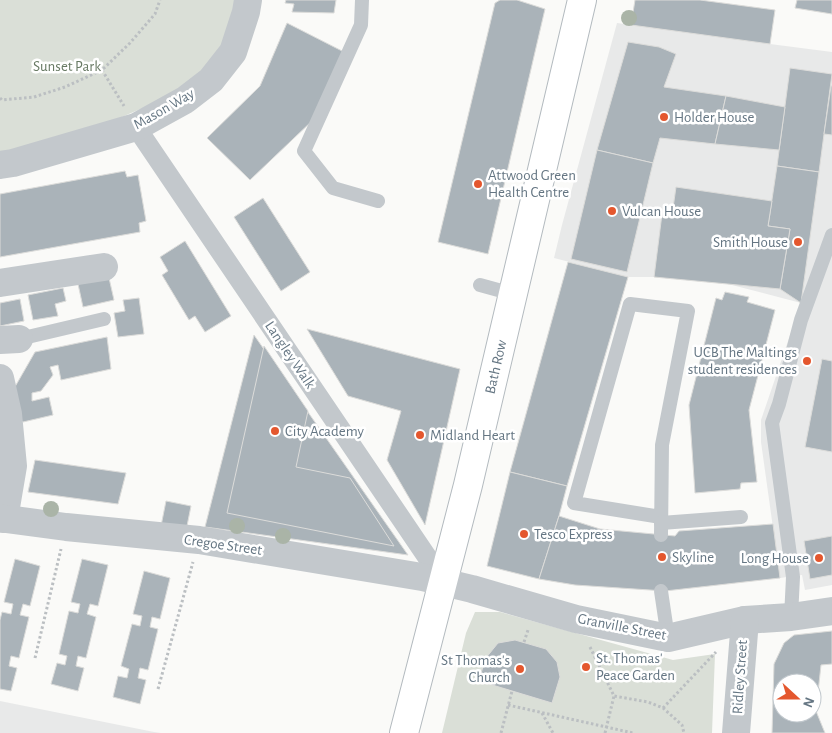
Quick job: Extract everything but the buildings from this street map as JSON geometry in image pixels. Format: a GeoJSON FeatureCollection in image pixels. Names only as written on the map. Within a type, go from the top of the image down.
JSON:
{"type":"FeatureCollection","features":[{"type":"Feature","properties":{"kind":"main road","name":"Bath Row"},"geometry":{"type":"LineString","coordinates":[[404,733],[468,485],[582,0]]}},
{"type":"Feature","properties":{"kind":"street","name":"Mason Way"},"geometry":{"type":"LineString","coordinates":[[0,165],[13,164],[136,127],[185,100],[211,80],[233,52],[248,0]]}},
{"type":"Feature","properties":{"kind":"street","name":"Langley Walk"},"geometry":{"type":"LineString","coordinates":[[136,127],[444,582]]}},
{"type":"Feature","properties":{"kind":"street"},"geometry":{"type":"LineString","coordinates":[[0,284],[104,267]]}},
{"type":"Feature","properties":{"kind":"street"},"geometry":{"type":"LineString","coordinates":[[0,378],[8,414],[13,466],[2,519]]}},
{"type":"Feature","properties":{"kind":"street","name":"Cregoe Street"},"geometry":{"type":"LineString","coordinates":[[2,519],[199,540],[444,582]]}},
{"type":"Feature","properties":{"kind":"street","name":"Granville Street"},"geometry":{"type":"LineString","coordinates":[[444,582],[576,618],[668,638],[745,620],[791,617],[832,611]]}},
{"type":"Feature","properties":{"kind":"street","name":"Ridley Street"},"geometry":{"type":"LineString","coordinates":[[736,733],[745,620]]}},
{"type":"Feature","properties":{"kind":"lane"},"geometry":{"type":"LineString","coordinates":[[362,0],[361,25],[304,151],[332,188],[378,201]]}},
{"type":"Feature","properties":{"kind":"lane"},"geometry":{"type":"LineString","coordinates":[[791,617],[793,577],[772,423],[779,404],[801,320],[832,235]]}},
{"type":"Feature","properties":{"kind":"lane"},"geometry":{"type":"LineString","coordinates":[[480,285],[513,294]]}},
{"type":"Feature","properties":{"kind":"lane"},"geometry":{"type":"LineString","coordinates":[[661,525],[662,445],[688,311],[630,304],[574,503],[661,525],[741,517]]}},
{"type":"Feature","properties":{"kind":"lane"},"geometry":{"type":"LineString","coordinates":[[10,339],[104,319]]}},
{"type":"Feature","properties":{"kind":"lane"},"geometry":{"type":"LineString","coordinates":[[661,591],[668,638]]}},
{"type":"Feature","properties":{"kind":"path"},"geometry":{"type":"LineString","coordinates":[[1,99],[34,97],[65,87],[102,70],[130,44],[154,14],[160,0]]}},
{"type":"Feature","properties":{"kind":"path"},"geometry":{"type":"LineString","coordinates":[[102,70],[136,127]]}},
{"type":"Feature","properties":{"kind":"path"},"geometry":{"type":"LineString","coordinates":[[35,658],[66,527]]}},
{"type":"Feature","properties":{"kind":"path"},"geometry":{"type":"LineString","coordinates":[[158,688],[199,540]]}},
{"type":"Feature","properties":{"kind":"path"},"geometry":{"type":"LineString","coordinates":[[576,618],[614,696],[605,733]]}},
{"type":"Feature","properties":{"kind":"path"},"geometry":{"type":"LineString","coordinates":[[663,708],[745,620]]}},
{"type":"Feature","properties":{"kind":"path"},"geometry":{"type":"LineString","coordinates":[[501,733],[512,691]]}},
{"type":"Feature","properties":{"kind":"path"},"geometry":{"type":"LineString","coordinates":[[614,696],[648,702],[663,708],[682,725],[684,733]]}},
{"type":"Feature","properties":{"kind":"path"},"geometry":{"type":"LineString","coordinates":[[508,705],[633,733]]}},
{"type":"Feature","properties":{"kind":"path"},"geometry":{"type":"LineString","coordinates":[[542,713],[553,733]]}},
{"type":"Feature","properties":{"kind":"shaded area","name":"UCB The Maltings student residences"},"geometry":{"type":"Polygon","coordinates":[[[617,23],[832,52],[832,585],[805,590],[802,575],[780,578],[761,442],[761,420],[801,303],[728,284],[654,277],[628,277],[554,258],[617,23]]]}},
{"type":"Feature","properties":{"kind":"shaded area"},"geometry":{"type":"Polygon","coordinates":[[[0,701],[154,732],[161,733],[0,733],[0,701]]]}},
{"type":"Feature","properties":{"kind":"green space","name":"Sunset Park"},"geometry":{"type":"Polygon","coordinates":[[[0,0],[237,0],[224,45],[200,76],[168,97],[101,126],[0,156],[0,0]]]}},
{"type":"Feature","properties":{"kind":"green space","name":"St. Thomas' Peace Garden"},"geometry":{"type":"Polygon","coordinates":[[[475,612],[500,612],[673,660],[715,654],[712,733],[442,733],[466,633],[475,612]]]}},
{"type":"Feature","properties":{"kind":"place","name":"Holder House"},"geometry":{"type":"Point","coordinates":[664,117]}},
{"type":"Feature","properties":{"kind":"place","name":"Attwood Green Health Centre"},"geometry":{"type":"Point","coordinates":[478,184]}},
{"type":"Feature","properties":{"kind":"place","name":"Vulcan House"},"geometry":{"type":"Point","coordinates":[612,211]}},
{"type":"Feature","properties":{"kind":"place","name":"Smith House"},"geometry":{"type":"Point","coordinates":[798,242]}},
{"type":"Feature","properties":{"kind":"place","name":"UCB The Maltings student residences"},"geometry":{"type":"Point","coordinates":[807,361]}},
{"type":"Feature","properties":{"kind":"place","name":"City Academy"},"geometry":{"type":"Point","coordinates":[275,431]}},
{"type":"Feature","properties":{"kind":"place","name":"Midland Heart"},"geometry":{"type":"Point","coordinates":[420,435]}},
{"type":"Feature","properties":{"kind":"place","name":"Tesco Express"},"geometry":{"type":"Point","coordinates":[524,534]}},
{"type":"Feature","properties":{"kind":"place","name":"Skyline"},"geometry":{"type":"Point","coordinates":[662,557]}},
{"type":"Feature","properties":{"kind":"place","name":"Long House"},"geometry":{"type":"Point","coordinates":[819,558]}},
{"type":"Feature","properties":{"kind":"place","name":"St. Thomas' Peace Garden"},"geometry":{"type":"Point","coordinates":[586,667]}},
{"type":"Feature","properties":{"kind":"place","name":"St Thomas's Church"},"geometry":{"type":"Point","coordinates":[520,669]}}]}
